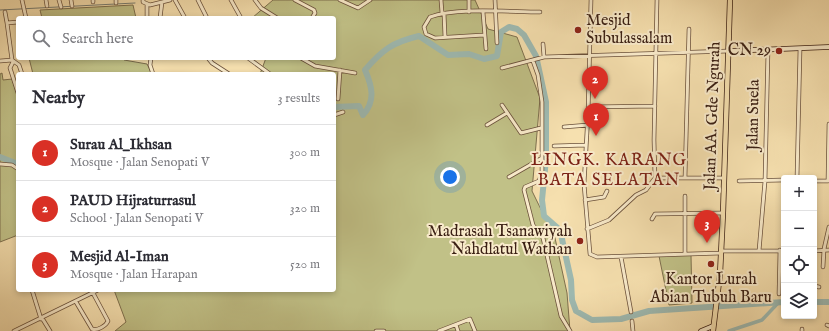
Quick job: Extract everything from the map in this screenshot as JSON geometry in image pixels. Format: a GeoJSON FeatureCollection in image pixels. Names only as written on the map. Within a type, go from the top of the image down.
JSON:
{"type":"FeatureCollection","features":[{"type":"Feature","properties":{"kind":"main road","name":"Jalan AA. Gde Ngurah"},"geometry":{"type":"LineString","coordinates":[[713,328],[721,252],[723,214],[730,0]]}},
{"type":"Feature","properties":{"kind":"street"},"geometry":{"type":"LineString","coordinates":[[22,0],[26,16]]}},
{"type":"Feature","properties":{"kind":"street"},"geometry":{"type":"LineString","coordinates":[[46,0],[47,6]]}},
{"type":"Feature","properties":{"kind":"street"},"geometry":{"type":"LineString","coordinates":[[59,0],[61,7]]}},
{"type":"Feature","properties":{"kind":"street"},"geometry":{"type":"LineString","coordinates":[[71,0],[72,6]]}},
{"type":"Feature","properties":{"kind":"street"},"geometry":{"type":"LineString","coordinates":[[143,0],[146,4],[147,16]]}},
{"type":"Feature","properties":{"kind":"street"},"geometry":{"type":"LineString","coordinates":[[146,4],[170,0]]}},
{"type":"Feature","properties":{"kind":"street"},"geometry":{"type":"LineString","coordinates":[[175,0],[184,16]]}},
{"type":"Feature","properties":{"kind":"street"},"geometry":{"type":"LineString","coordinates":[[198,0],[206,16]]}},
{"type":"Feature","properties":{"kind":"street"},"geometry":{"type":"LineString","coordinates":[[231,0],[240,16]]}},
{"type":"Feature","properties":{"kind":"street"},"geometry":{"type":"LineString","coordinates":[[255,0],[261,8],[274,16]]}},
{"type":"Feature","properties":{"kind":"street"},"geometry":{"type":"LineString","coordinates":[[295,0],[314,10],[315,13],[313,16]]}},
{"type":"Feature","properties":{"kind":"street"},"geometry":{"type":"LineString","coordinates":[[340,0],[358,8],[370,0]]}},
{"type":"Feature","properties":{"kind":"street"},"geometry":{"type":"LineString","coordinates":[[441,0],[445,37]]}},
{"type":"Feature","properties":{"kind":"street"},"geometry":{"type":"LineString","coordinates":[[469,0],[470,12]]}},
{"type":"Feature","properties":{"kind":"street"},"geometry":{"type":"LineString","coordinates":[[497,43],[494,0],[499,0]]}},
{"type":"Feature","properties":{"kind":"street"},"geometry":{"type":"LineString","coordinates":[[591,0],[589,107],[586,145],[585,200],[589,250],[591,256],[781,250]]}},
{"type":"Feature","properties":{"kind":"street"},"geometry":{"type":"LineString","coordinates":[[587,228],[609,220],[636,195],[646,190],[655,178],[657,0]]}},
{"type":"Feature","properties":{"kind":"street"},"geometry":{"type":"LineString","coordinates":[[160,16],[162,2]]}},
{"type":"Feature","properties":{"kind":"street"},"geometry":{"type":"LineString","coordinates":[[5,12],[12,61],[10,68],[16,87]]}},
{"type":"Feature","properties":{"kind":"street"},"geometry":{"type":"LineString","coordinates":[[483,12],[486,49]]}},
{"type":"Feature","properties":{"kind":"street"},"geometry":{"type":"LineString","coordinates":[[484,35],[431,37],[425,31],[424,27],[430,17],[443,13],[540,12]]}},
{"type":"Feature","properties":{"kind":"street"},"geometry":{"type":"LineString","coordinates":[[7,23],[16,22]]}},
{"type":"Feature","properties":{"kind":"street"},"geometry":{"type":"LineString","coordinates":[[685,178],[690,30]]}},
{"type":"Feature","properties":{"kind":"street"},"geometry":{"type":"LineString","coordinates":[[542,58],[543,44]]}},
{"type":"Feature","properties":{"kind":"street"},"geometry":{"type":"LineString","coordinates":[[502,68],[542,58],[657,52],[768,50],[829,47]]}},
{"type":"Feature","properties":{"kind":"street"},"geometry":{"type":"LineString","coordinates":[[796,175],[800,49]]}},
{"type":"Feature","properties":{"kind":"street","name":"Jalan Suela"},"geometry":{"type":"LineString","coordinates":[[759,250],[765,181],[768,50]]}},
{"type":"Feature","properties":{"kind":"street"},"geometry":{"type":"LineString","coordinates":[[151,60],[150,65],[152,72]]}},
{"type":"Feature","properties":{"kind":"street"},"geometry":{"type":"LineString","coordinates":[[210,60],[225,72]]}},
{"type":"Feature","properties":{"kind":"street"},"geometry":{"type":"LineString","coordinates":[[251,60],[267,72]]}},
{"type":"Feature","properties":{"kind":"street"},"geometry":{"type":"LineString","coordinates":[[304,60],[315,66],[355,73]]}},
{"type":"Feature","properties":{"kind":"street"},"geometry":{"type":"LineString","coordinates":[[534,60],[543,112],[541,128],[542,158],[540,180],[525,186],[524,190],[533,225],[543,238],[561,316],[570,331]]}},
{"type":"Feature","properties":{"kind":"street"},"geometry":{"type":"LineString","coordinates":[[0,61],[12,61],[19,65],[21,72]]}},
{"type":"Feature","properties":{"kind":"street"},"geometry":{"type":"LineString","coordinates":[[338,99],[340,70]]}},
{"type":"Feature","properties":{"kind":"street"},"geometry":{"type":"LineString","coordinates":[[502,105],[522,134],[541,128]]}},
{"type":"Feature","properties":{"kind":"street"},"geometry":{"type":"LineString","coordinates":[[589,107],[655,106]]}},
{"type":"Feature","properties":{"kind":"street"},"geometry":{"type":"LineString","coordinates":[[336,114],[343,112]]}},
{"type":"Feature","properties":{"kind":"street"},"geometry":{"type":"LineString","coordinates":[[487,125],[507,113]]}},
{"type":"Feature","properties":{"kind":"street"},"geometry":{"type":"LineString","coordinates":[[817,181],[828,181],[829,124]]}},
{"type":"Feature","properties":{"kind":"street"},"geometry":{"type":"LineString","coordinates":[[564,127],[588,125]]}},
{"type":"Feature","properties":{"kind":"street"},"geometry":{"type":"LineString","coordinates":[[554,146],[586,145]]}},
{"type":"Feature","properties":{"kind":"street"},"geometry":{"type":"LineString","coordinates":[[509,177],[542,158]]}},
{"type":"Feature","properties":{"kind":"street"},"geometry":{"type":"LineString","coordinates":[[0,164],[12,165],[16,168]]}},
{"type":"Feature","properties":{"kind":"street"},"geometry":{"type":"LineString","coordinates":[[655,178],[723,178]]}},
{"type":"Feature","properties":{"kind":"street"},"geometry":{"type":"LineString","coordinates":[[739,182],[781,180]]}},
{"type":"Feature","properties":{"kind":"street"},"geometry":{"type":"LineString","coordinates":[[585,200],[602,198],[606,196],[607,191]]}},
{"type":"Feature","properties":{"kind":"street"},"geometry":{"type":"LineString","coordinates":[[685,196],[685,254]]}},
{"type":"Feature","properties":{"kind":"street"},"geometry":{"type":"LineString","coordinates":[[652,219],[655,214],[723,214]]}},
{"type":"Feature","properties":{"kind":"street"},"geometry":{"type":"LineString","coordinates":[[823,267],[824,250],[829,227]]}},
{"type":"Feature","properties":{"kind":"street"},"geometry":{"type":"LineString","coordinates":[[817,251],[829,250]]}},
{"type":"Feature","properties":{"kind":"street"},"geometry":{"type":"LineString","coordinates":[[621,256],[631,312]]}},
{"type":"Feature","properties":{"kind":"street"},"geometry":{"type":"LineString","coordinates":[[779,294],[781,267]]}},
{"type":"Feature","properties":{"kind":"street"},"geometry":{"type":"LineString","coordinates":[[33,292],[42,319],[50,331]]}},
{"type":"Feature","properties":{"kind":"street"},"geometry":{"type":"LineString","coordinates":[[14,331],[23,330],[93,293],[108,321],[105,326],[92,329],[76,302]]}},
{"type":"Feature","properties":{"kind":"street"},"geometry":{"type":"LineString","coordinates":[[439,331],[471,319],[475,331]]}},
{"type":"Feature","properties":{"kind":"street"},"geometry":{"type":"LineString","coordinates":[[632,321],[633,331]]}},
{"type":"Feature","properties":{"kind":"street"},"geometry":{"type":"LineString","coordinates":[[456,325],[458,331]]}},
{"type":"Feature","properties":{"kind":"street"},"geometry":{"type":"LineString","coordinates":[[701,331],[713,328]]}},
{"type":"Feature","properties":{"kind":"street"},"geometry":{"type":"LineString","coordinates":[[376,331],[384,331]]}},
{"type":"Feature","properties":{"kind":"green space"},"geometry":{"type":"Polygon","coordinates":[[[273,0],[475,0],[488,29],[517,37],[540,98],[532,191],[555,238],[567,293],[570,331],[115,331],[126,322],[115,292],[336,292],[336,72],[261,72],[265,60],[336,60],[336,16],[254,16],[273,0]]]}},
{"type":"Feature","properties":{"kind":"green space"},"geometry":{"type":"Polygon","coordinates":[[[133,5],[136,16],[42,16],[40,10],[133,5]]]}},
{"type":"Feature","properties":{"kind":"green space"},"geometry":{"type":"Polygon","coordinates":[[[30,60],[124,60],[147,64],[151,72],[32,72],[30,60]]]}},
{"type":"Feature","properties":{"kind":"green space"},"geometry":{"type":"Polygon","coordinates":[[[2,73],[3,80],[12,79],[16,91],[16,236],[0,242],[0,74],[2,73]]]}},
{"type":"Feature","properties":{"kind":"green space"},"geometry":{"type":"Polygon","coordinates":[[[691,255],[692,303],[669,305],[659,256],[691,255]]]}},
{"type":"Feature","properties":{"kind":"waterway"},"geometry":{"type":"LineString","coordinates":[[0,10],[135,3]]}},
{"type":"Feature","properties":{"kind":"waterway"},"geometry":{"type":"LineString","coordinates":[[336,107],[359,106],[363,115],[370,104],[372,93],[365,70],[377,57],[395,44],[419,36],[448,55],[469,54],[484,59],[497,56],[501,32],[509,27],[517,29],[524,35],[536,56],[546,102],[546,159],[542,200],[544,216],[560,230],[571,280],[572,300],[576,311],[592,320],[621,319],[649,311],[781,302]]}},
{"type":"Feature","properties":{"kind":"waterway"},"geometry":{"type":"LineString","coordinates":[[0,157],[16,163]]}},
{"type":"Feature","properties":{"kind":"waterway"},"geometry":{"type":"LineString","coordinates":[[729,331],[762,320],[779,302]]}},
{"type":"Feature","properties":{"kind":"waterway"},"geometry":{"type":"LineString","coordinates":[[817,302],[829,302]]}},
{"type":"Feature","properties":{"kind":"place","name":"Mesjid Subulassalam"},"geometry":{"type":"Point","coordinates":[578,30]}},
{"type":"Feature","properties":{"kind":"place","name":"CN 29"},"geometry":{"type":"Point","coordinates":[779,51]}},
{"type":"Feature","properties":{"kind":"place","name":"PAUD Hijraturrasul"},"geometry":{"type":"Point","coordinates":[595,99]}},
{"type":"Feature","properties":{"kind":"place","name":"Surau Al_Ikhsan"},"geometry":{"type":"Point","coordinates":[596,136]}},
{"type":"Feature","properties":{"kind":"place","name":"Madrasah Tsanawiyah Nahdlatul Wathan"},"geometry":{"type":"Point","coordinates":[580,241]}},
{"type":"Feature","properties":{"kind":"place","name":"Mesjid Al-Iman"},"geometry":{"type":"Point","coordinates":[707,243]}},
{"type":"Feature","properties":{"kind":"place","name":"Kantor Lurah Abian Tubuh Baru"},"geometry":{"type":"Point","coordinates":[711,264]}},
{"type":"Feature","properties":{"kind":"district","name":"LINGK. KARANG BATA SELATAN"},"geometry":{"type":"Point","coordinates":[609,170]}}]}
